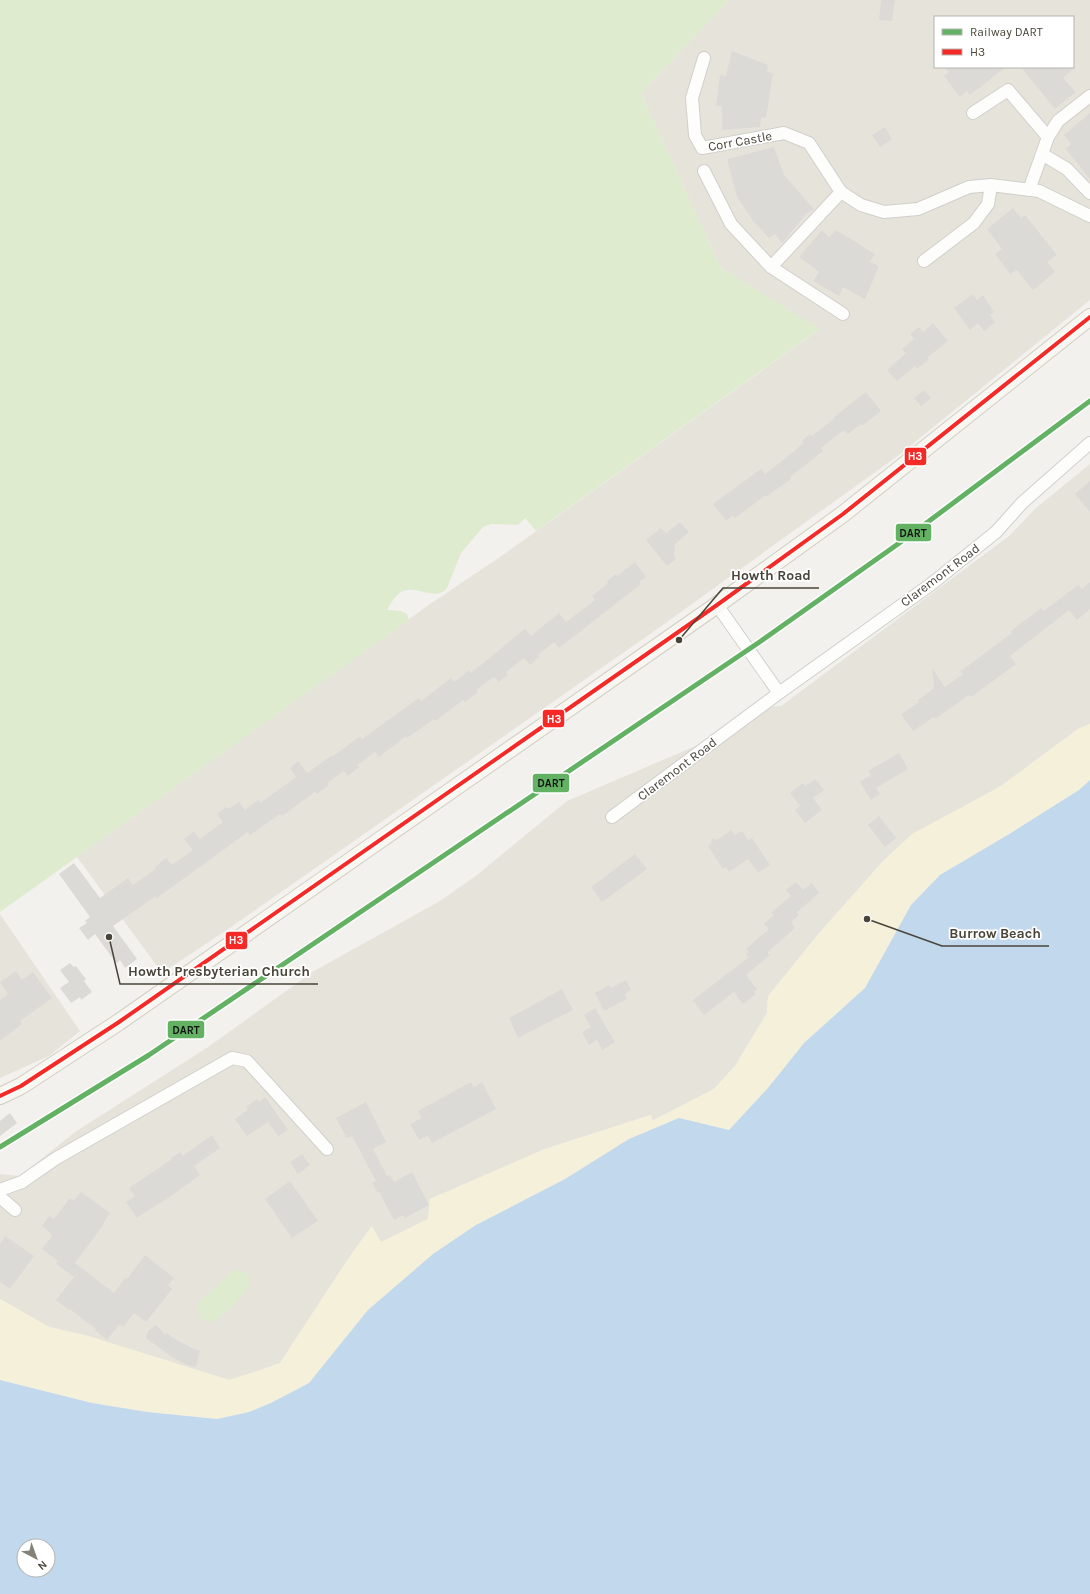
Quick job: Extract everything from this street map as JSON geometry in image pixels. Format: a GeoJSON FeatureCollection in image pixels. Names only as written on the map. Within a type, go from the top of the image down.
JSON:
{"type":"FeatureCollection","features":[{"type":"Feature","properties":{"kind":"main road"},"geometry":{"type":"LineString","coordinates":[[0,1096],[21,1086],[119,1022],[717,605],[860,502],[1090,317]]}},
{"type":"Feature","properties":{"kind":"street","name":"Corr Castle"},"geometry":{"type":"LineString","coordinates":[[704,58],[692,98],[695,135],[702,148],[784,133],[809,143],[841,192],[861,204],[884,212],[918,209],[970,187],[991,185],[1039,190],[1090,216]]}},
{"type":"Feature","properties":{"kind":"street"},"geometry":{"type":"LineString","coordinates":[[973,114],[1008,90],[1048,137]]}},
{"type":"Feature","properties":{"kind":"street"},"geometry":{"type":"LineString","coordinates":[[1029,190],[1048,137],[1058,121],[1090,96]]}},
{"type":"Feature","properties":{"kind":"street"},"geometry":{"type":"LineString","coordinates":[[1042,154],[1067,169],[1090,193]]}},
{"type":"Feature","properties":{"kind":"street","name":"Corr Castle"},"geometry":{"type":"LineString","coordinates":[[704,171],[731,224],[770,267],[843,314]]}},
{"type":"Feature","properties":{"kind":"street"},"geometry":{"type":"LineString","coordinates":[[924,261],[974,223],[988,204],[991,185]]}},
{"type":"Feature","properties":{"kind":"street"},"geometry":{"type":"LineString","coordinates":[[770,267],[841,192]]}},
{"type":"Feature","properties":{"kind":"street","name":"Claremont Road"},"geometry":{"type":"LineString","coordinates":[[612,817],[779,693],[930,584],[996,532],[1022,504],[1090,443]]}},
{"type":"Feature","properties":{"kind":"street"},"geometry":{"type":"LineString","coordinates":[[717,605],[779,693]]}},
{"type":"Feature","properties":{"kind":"street"},"geometry":{"type":"LineString","coordinates":[[0,1190],[22,1182],[55,1159],[232,1058],[247,1061],[327,1149]]}},
{"type":"Feature","properties":{"kind":"street"},"geometry":{"type":"LineString","coordinates":[[0,1197],[15,1210]]}},
{"type":"Feature","properties":{"kind":"shaded area"},"geometry":{"type":"Polygon","coordinates":[[[729,0],[1090,0],[1090,300],[899,455],[653,632],[231,927],[162,973],[77,857],[430,604],[500,557],[819,330],[721,268],[641,93],[729,0]]]}},
{"type":"Feature","properties":{"kind":"shaded area"},"geometry":{"type":"Polygon","coordinates":[[[1090,464],[1090,724],[1078,729],[1001,786],[768,996],[767,1013],[735,1066],[714,1089],[652,1121],[651,1115],[545,1149],[430,1199],[428,1219],[381,1243],[371,1227],[348,1259],[280,1363],[229,1380],[88,1336],[49,1327],[0,1299],[0,1174],[20,1176],[75,1132],[208,1047],[314,971],[440,901],[477,875],[567,801],[705,742],[749,709],[781,706],[1009,536],[1036,508],[1090,464]]]}},
{"type":"Feature","properties":{"kind":"shaded area"},"geometry":{"type":"Polygon","coordinates":[[[0,914],[80,1031],[49,1056],[0,1078],[0,914]]]}},
{"type":"Feature","properties":{"kind":"green space"},"geometry":{"type":"Polygon","coordinates":[[[0,0],[729,0],[641,93],[721,268],[820,329],[536,531],[525,518],[518,525],[492,524],[483,527],[461,553],[447,588],[437,594],[415,590],[403,591],[400,592],[394,599],[387,610],[401,611],[407,614],[409,620],[0,912],[0,0]]]}},
{"type":"Feature","properties":{"kind":"green space"},"geometry":{"type":"Polygon","coordinates":[[[234,1270],[246,1272],[249,1276],[250,1286],[224,1314],[213,1321],[206,1321],[200,1318],[197,1304],[234,1270]]]}},
{"type":"Feature","properties":{"kind":"sand"},"geometry":{"type":"Polygon","coordinates":[[[1090,724],[1090,780],[1079,790],[1011,833],[940,875],[911,905],[865,988],[804,1043],[768,1088],[729,1130],[679,1119],[476,1225],[368,1310],[309,1383],[271,1403],[249,1412],[217,1419],[147,1412],[92,1403],[0,1380],[0,1299],[49,1327],[88,1336],[229,1380],[280,1363],[348,1259],[372,1226],[381,1242],[428,1219],[430,1199],[545,1149],[651,1115],[652,1121],[714,1089],[735,1066],[767,1013],[768,996],[819,933],[883,861],[912,834],[1001,786],[1078,729],[1090,724]]]}},
{"type":"Feature","properties":{"kind":"water"},"geometry":{"type":"Polygon","coordinates":[[[1090,780],[1090,1594],[0,1594],[0,1380],[92,1403],[147,1412],[217,1419],[249,1412],[271,1403],[309,1383],[368,1310],[433,1254],[476,1225],[565,1179],[629,1139],[679,1118],[729,1130],[768,1088],[804,1043],[865,988],[911,905],[940,875],[1011,833],[1079,790],[1090,780]]]}},
{"type":"Feature","properties":{"kind":"building"},"geometry":{"type":"Polygon","coordinates":[[[881,0],[895,0],[892,21],[879,20],[881,0]]]}},
{"type":"Feature","properties":{"kind":"building"},"geometry":{"type":"Polygon","coordinates":[[[732,51],[768,65],[767,72],[773,73],[766,118],[761,117],[760,127],[722,130],[722,106],[716,106],[720,75],[726,76],[732,51]]]}},
{"type":"Feature","properties":{"kind":"building"},"geometry":{"type":"Polygon","coordinates":[[[945,68],[1005,68],[970,95],[967,91],[960,97],[944,76],[949,72],[945,68]]]}},
{"type":"Feature","properties":{"kind":"building"},"geometry":{"type":"Polygon","coordinates":[[[1022,68],[1074,68],[1063,78],[1076,92],[1055,109],[1022,68]]]}},
{"type":"Feature","properties":{"kind":"building"},"geometry":{"type":"Polygon","coordinates":[[[1090,113],[1090,179],[1066,149],[1071,144],[1064,135],[1090,113]]]}},
{"type":"Feature","properties":{"kind":"building"},"geometry":{"type":"Polygon","coordinates":[[[885,127],[892,139],[880,147],[872,135],[885,127]]]}},
{"type":"Feature","properties":{"kind":"building"},"geometry":{"type":"Polygon","coordinates":[[[774,147],[784,175],[814,209],[806,214],[782,243],[775,234],[769,238],[753,221],[737,197],[727,159],[774,147]]]}},
{"type":"Feature","properties":{"kind":"building"},"geometry":{"type":"Polygon","coordinates":[[[1013,208],[1021,218],[1025,215],[1057,255],[1047,262],[1055,272],[1033,290],[1017,270],[1010,274],[995,254],[1002,249],[987,229],[1013,208]]]}},
{"type":"Feature","properties":{"kind":"building"},"geometry":{"type":"Polygon","coordinates":[[[822,230],[829,237],[836,230],[875,254],[870,262],[879,266],[865,299],[843,287],[839,296],[813,281],[819,272],[799,257],[822,230]]]}},
{"type":"Feature","properties":{"kind":"building"},"geometry":{"type":"Polygon","coordinates":[[[973,294],[977,300],[983,295],[994,312],[990,315],[995,322],[984,331],[978,323],[970,330],[954,308],[973,294]]]}},
{"type":"Feature","properties":{"kind":"building"},"geometry":{"type":"Polygon","coordinates":[[[933,323],[948,341],[928,357],[929,359],[917,369],[915,366],[897,381],[887,370],[906,353],[902,349],[914,339],[910,334],[919,327],[923,332],[933,323]]]}},
{"type":"Feature","properties":{"kind":"building"},"geometry":{"type":"Polygon","coordinates":[[[924,390],[931,398],[921,406],[914,398],[924,390]]]}},
{"type":"Feature","properties":{"kind":"building"},"geometry":{"type":"Polygon","coordinates":[[[866,392],[881,411],[848,434],[844,430],[821,448],[823,451],[790,477],[791,479],[735,518],[733,515],[726,521],[713,504],[761,469],[765,474],[791,454],[810,434],[812,436],[866,392]]]}},
{"type":"Feature","properties":{"kind":"building"},"geometry":{"type":"Polygon","coordinates":[[[1090,481],[1090,512],[1075,494],[1090,481]]]}},
{"type":"Feature","properties":{"kind":"building"},"geometry":{"type":"Polygon","coordinates":[[[680,522],[689,532],[675,544],[674,556],[676,559],[667,566],[646,540],[661,528],[666,533],[680,522]]]}},
{"type":"Feature","properties":{"kind":"building"},"geometry":{"type":"Polygon","coordinates":[[[635,562],[646,577],[639,582],[641,584],[559,648],[554,642],[538,655],[539,657],[530,665],[524,658],[506,672],[508,675],[499,682],[494,677],[476,690],[478,692],[465,702],[463,700],[436,721],[434,719],[407,738],[406,736],[379,757],[375,752],[357,765],[359,767],[348,776],[344,771],[327,783],[328,786],[317,794],[315,792],[282,816],[280,814],[250,835],[248,832],[157,898],[156,896],[113,926],[137,959],[125,968],[120,960],[117,963],[114,960],[95,934],[88,940],[79,928],[87,923],[85,921],[90,917],[59,874],[74,863],[100,898],[128,878],[133,885],[156,869],[155,867],[166,858],[172,865],[193,850],[184,839],[194,831],[200,839],[223,822],[217,814],[226,807],[228,809],[239,802],[245,810],[258,800],[260,803],[296,777],[290,768],[298,761],[307,773],[360,736],[362,739],[419,698],[421,701],[451,678],[454,682],[469,670],[471,673],[525,629],[531,636],[559,613],[566,622],[595,600],[592,596],[608,583],[607,581],[616,574],[617,576],[635,562]]]}},
{"type":"Feature","properties":{"kind":"building"},"geometry":{"type":"Polygon","coordinates":[[[1090,582],[1090,609],[1077,620],[1069,610],[1010,656],[1016,664],[971,697],[969,695],[935,719],[934,717],[913,731],[901,714],[919,702],[918,700],[934,688],[932,668],[945,687],[963,674],[961,671],[1012,633],[1011,631],[1041,608],[1044,611],[1078,585],[1082,589],[1090,582]]]}},
{"type":"Feature","properties":{"kind":"building"},"geometry":{"type":"Polygon","coordinates":[[[899,753],[908,769],[876,788],[880,794],[871,800],[860,782],[871,775],[868,771],[899,753]]]}},
{"type":"Feature","properties":{"kind":"building"},"geometry":{"type":"Polygon","coordinates":[[[815,779],[824,790],[813,798],[822,810],[805,823],[795,810],[800,806],[790,793],[803,783],[805,786],[815,779]]]}},
{"type":"Feature","properties":{"kind":"building"},"geometry":{"type":"Polygon","coordinates":[[[879,816],[896,838],[885,847],[868,825],[879,816]]]}},
{"type":"Feature","properties":{"kind":"building"},"geometry":{"type":"Polygon","coordinates":[[[731,830],[734,835],[742,831],[748,840],[752,838],[770,865],[758,873],[748,859],[729,872],[726,867],[723,869],[708,846],[711,844],[712,839],[717,840],[731,830]]]}},
{"type":"Feature","properties":{"kind":"building"},"geometry":{"type":"Polygon","coordinates":[[[635,854],[647,869],[602,902],[591,887],[635,854]]]}},
{"type":"Feature","properties":{"kind":"building"},"geometry":{"type":"Polygon","coordinates":[[[796,882],[803,890],[812,883],[819,893],[797,912],[799,915],[791,922],[795,928],[767,953],[770,955],[746,975],[757,989],[754,992],[756,994],[743,1004],[734,992],[704,1015],[693,1000],[749,957],[746,954],[749,952],[746,949],[769,929],[764,924],[774,915],[771,913],[791,896],[786,890],[796,882]]]}},
{"type":"Feature","properties":{"kind":"building"},"geometry":{"type":"Polygon","coordinates":[[[70,963],[74,967],[76,966],[86,979],[84,981],[92,992],[81,1000],[80,997],[71,1003],[60,988],[69,982],[60,970],[70,963]]]}},
{"type":"Feature","properties":{"kind":"building"},"geometry":{"type":"Polygon","coordinates":[[[16,971],[22,980],[33,972],[52,998],[20,1021],[22,1024],[0,1041],[0,1000],[8,994],[0,982],[16,971]]]}},
{"type":"Feature","properties":{"kind":"building"},"geometry":{"type":"Polygon","coordinates":[[[626,980],[631,990],[625,994],[627,999],[604,1011],[595,993],[609,985],[611,988],[626,980]]]}},
{"type":"Feature","properties":{"kind":"building"},"geometry":{"type":"Polygon","coordinates":[[[562,989],[573,1010],[518,1038],[509,1018],[562,989]]]}},
{"type":"Feature","properties":{"kind":"building"},"geometry":{"type":"Polygon","coordinates":[[[595,1008],[615,1042],[602,1050],[597,1040],[589,1045],[582,1032],[591,1027],[584,1015],[595,1008]]]}},
{"type":"Feature","properties":{"kind":"building"},"geometry":{"type":"Polygon","coordinates":[[[471,1082],[474,1087],[482,1082],[496,1109],[432,1143],[428,1136],[419,1140],[410,1124],[422,1118],[418,1111],[471,1082]]]}},
{"type":"Feature","properties":{"kind":"building"},"geometry":{"type":"Polygon","coordinates":[[[265,1097],[288,1130],[278,1136],[268,1122],[247,1136],[235,1119],[248,1110],[246,1107],[257,1099],[259,1102],[265,1097]]]}},
{"type":"Feature","properties":{"kind":"building"},"geometry":{"type":"Polygon","coordinates":[[[366,1102],[386,1142],[373,1149],[387,1176],[390,1175],[394,1182],[412,1172],[429,1205],[405,1218],[403,1215],[394,1220],[379,1192],[378,1193],[372,1183],[376,1181],[352,1136],[347,1138],[336,1118],[366,1102]]]}},
{"type":"Feature","properties":{"kind":"building"},"geometry":{"type":"Polygon","coordinates":[[[10,1113],[17,1123],[0,1136],[0,1121],[10,1113]]]}},
{"type":"Feature","properties":{"kind":"building"},"geometry":{"type":"Polygon","coordinates":[[[212,1135],[220,1148],[194,1166],[200,1175],[137,1218],[126,1202],[135,1196],[129,1188],[180,1152],[183,1156],[212,1135]]]}},
{"type":"Feature","properties":{"kind":"building"},"geometry":{"type":"Polygon","coordinates":[[[302,1154],[310,1165],[298,1174],[290,1162],[302,1154]]]}},
{"type":"Feature","properties":{"kind":"building"},"geometry":{"type":"Polygon","coordinates":[[[290,1181],[318,1221],[292,1238],[265,1199],[290,1181]]]}},
{"type":"Feature","properties":{"kind":"building"},"geometry":{"type":"Polygon","coordinates":[[[81,1192],[110,1213],[103,1223],[104,1224],[75,1263],[114,1293],[125,1278],[127,1279],[145,1255],[174,1278],[168,1285],[172,1289],[146,1322],[134,1313],[124,1326],[119,1325],[107,1340],[95,1330],[96,1329],[56,1300],[74,1277],[56,1264],[58,1261],[42,1249],[52,1236],[50,1234],[51,1233],[42,1226],[49,1216],[54,1219],[70,1198],[74,1200],[81,1192]]]}},
{"type":"Feature","properties":{"kind":"building"},"geometry":{"type":"Polygon","coordinates":[[[5,1236],[34,1256],[10,1289],[0,1282],[0,1244],[5,1236]]]}},
{"type":"Feature","properties":{"kind":"building"},"geometry":{"type":"Polygon","coordinates":[[[156,1325],[165,1335],[167,1333],[173,1338],[200,1351],[196,1367],[187,1365],[172,1357],[146,1338],[148,1331],[156,1325]]]}},
{"type":"Feature","properties":{"kind":"rail line","name":"DART"},"geometry":{"type":"LineString","coordinates":[[0,1147],[149,1055],[761,641],[905,539],[1090,401]]}},
{"type":"Feature","properties":{"kind":"transit line","name":"H3"},"geometry":{"type":"LineString","coordinates":[[0,1096],[21,1086],[119,1022],[717,605],[843,514],[1090,317]]}},
{"type":"Feature","properties":{"kind":"place","name":"Howth Road"},"geometry":{"type":"Point","coordinates":[679,640]}},
{"type":"Feature","properties":{"kind":"place","name":"Burrow Beach"},"geometry":{"type":"Point","coordinates":[867,919]}},
{"type":"Feature","properties":{"kind":"place","name":"Howth Presbyterian Church"},"geometry":{"type":"Point","coordinates":[109,937]}}]}
